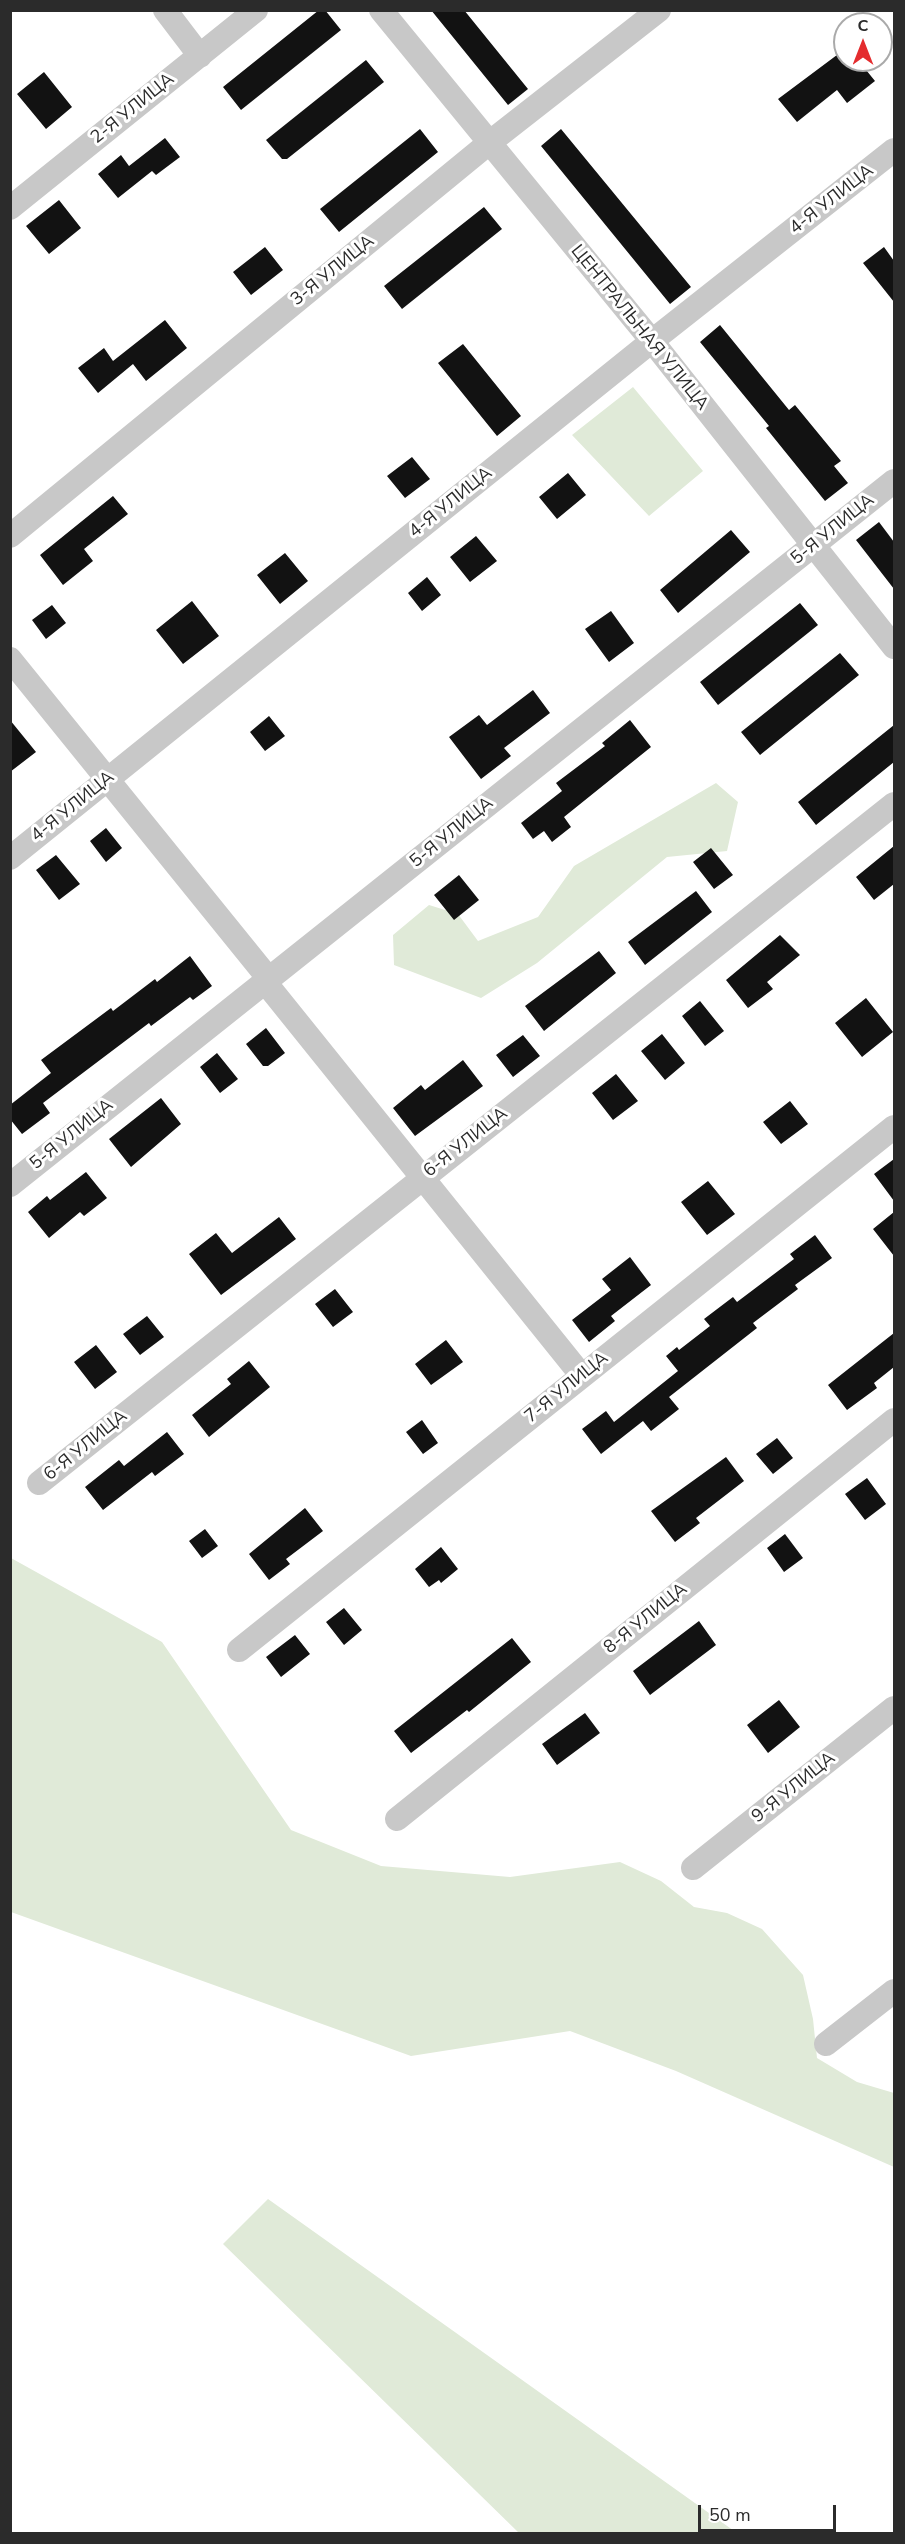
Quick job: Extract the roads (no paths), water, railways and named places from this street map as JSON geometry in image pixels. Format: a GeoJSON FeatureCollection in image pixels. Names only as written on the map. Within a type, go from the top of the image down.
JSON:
{"type":"FeatureCollection","features":[{"type":"Feature","properties":{"kind":"street"},"geometry":{"type":"LineString","coordinates":[[165,10],[200,56]]}},
{"type":"Feature","properties":{"kind":"street","name":"2-Я УЛИЦА"},"geometry":{"type":"LineString","coordinates":[[10,208],[256,10]]}},
{"type":"Feature","properties":{"kind":"street","name":"ЦЕНТРАЛЬНАЯ УЛИЦА"},"geometry":{"type":"LineString","coordinates":[[381,10],[651,341],[894,647]]}},
{"type":"Feature","properties":{"kind":"street","name":"3-Я УЛИЦА"},"geometry":{"type":"LineString","coordinates":[[10,536],[489,143],[659,10]]}},
{"type":"Feature","properties":{"kind":"street","name":"4-Я УЛИЦА"},"geometry":{"type":"LineString","coordinates":[[10,858],[651,341],[894,150]]}},
{"type":"Feature","properties":{"kind":"street","name":"5-Я УЛИЦА"},"geometry":{"type":"LineString","coordinates":[[10,1185],[894,481]]}},
{"type":"Feature","properties":{"kind":"street"},"geometry":{"type":"LineString","coordinates":[[10,659],[582,1376]]}},
{"type":"Feature","properties":{"kind":"street","name":"6-Я УЛИЦА"},"geometry":{"type":"LineString","coordinates":[[39,1483],[894,804]]}},
{"type":"Feature","properties":{"kind":"street","name":"7-Я УЛИЦА"},"geometry":{"type":"LineString","coordinates":[[239,1650],[894,1127]]}},
{"type":"Feature","properties":{"kind":"street","name":"8-Я УЛИЦА"},"geometry":{"type":"LineString","coordinates":[[397,1819],[894,1420]]}},
{"type":"Feature","properties":{"kind":"street","name":"9-Я УЛИЦА"},"geometry":{"type":"LineString","coordinates":[[693,1868],[894,1708]]}},
{"type":"Feature","properties":{"kind":"street"},"geometry":{"type":"LineString","coordinates":[[826,2044],[894,1990]]}}]}
